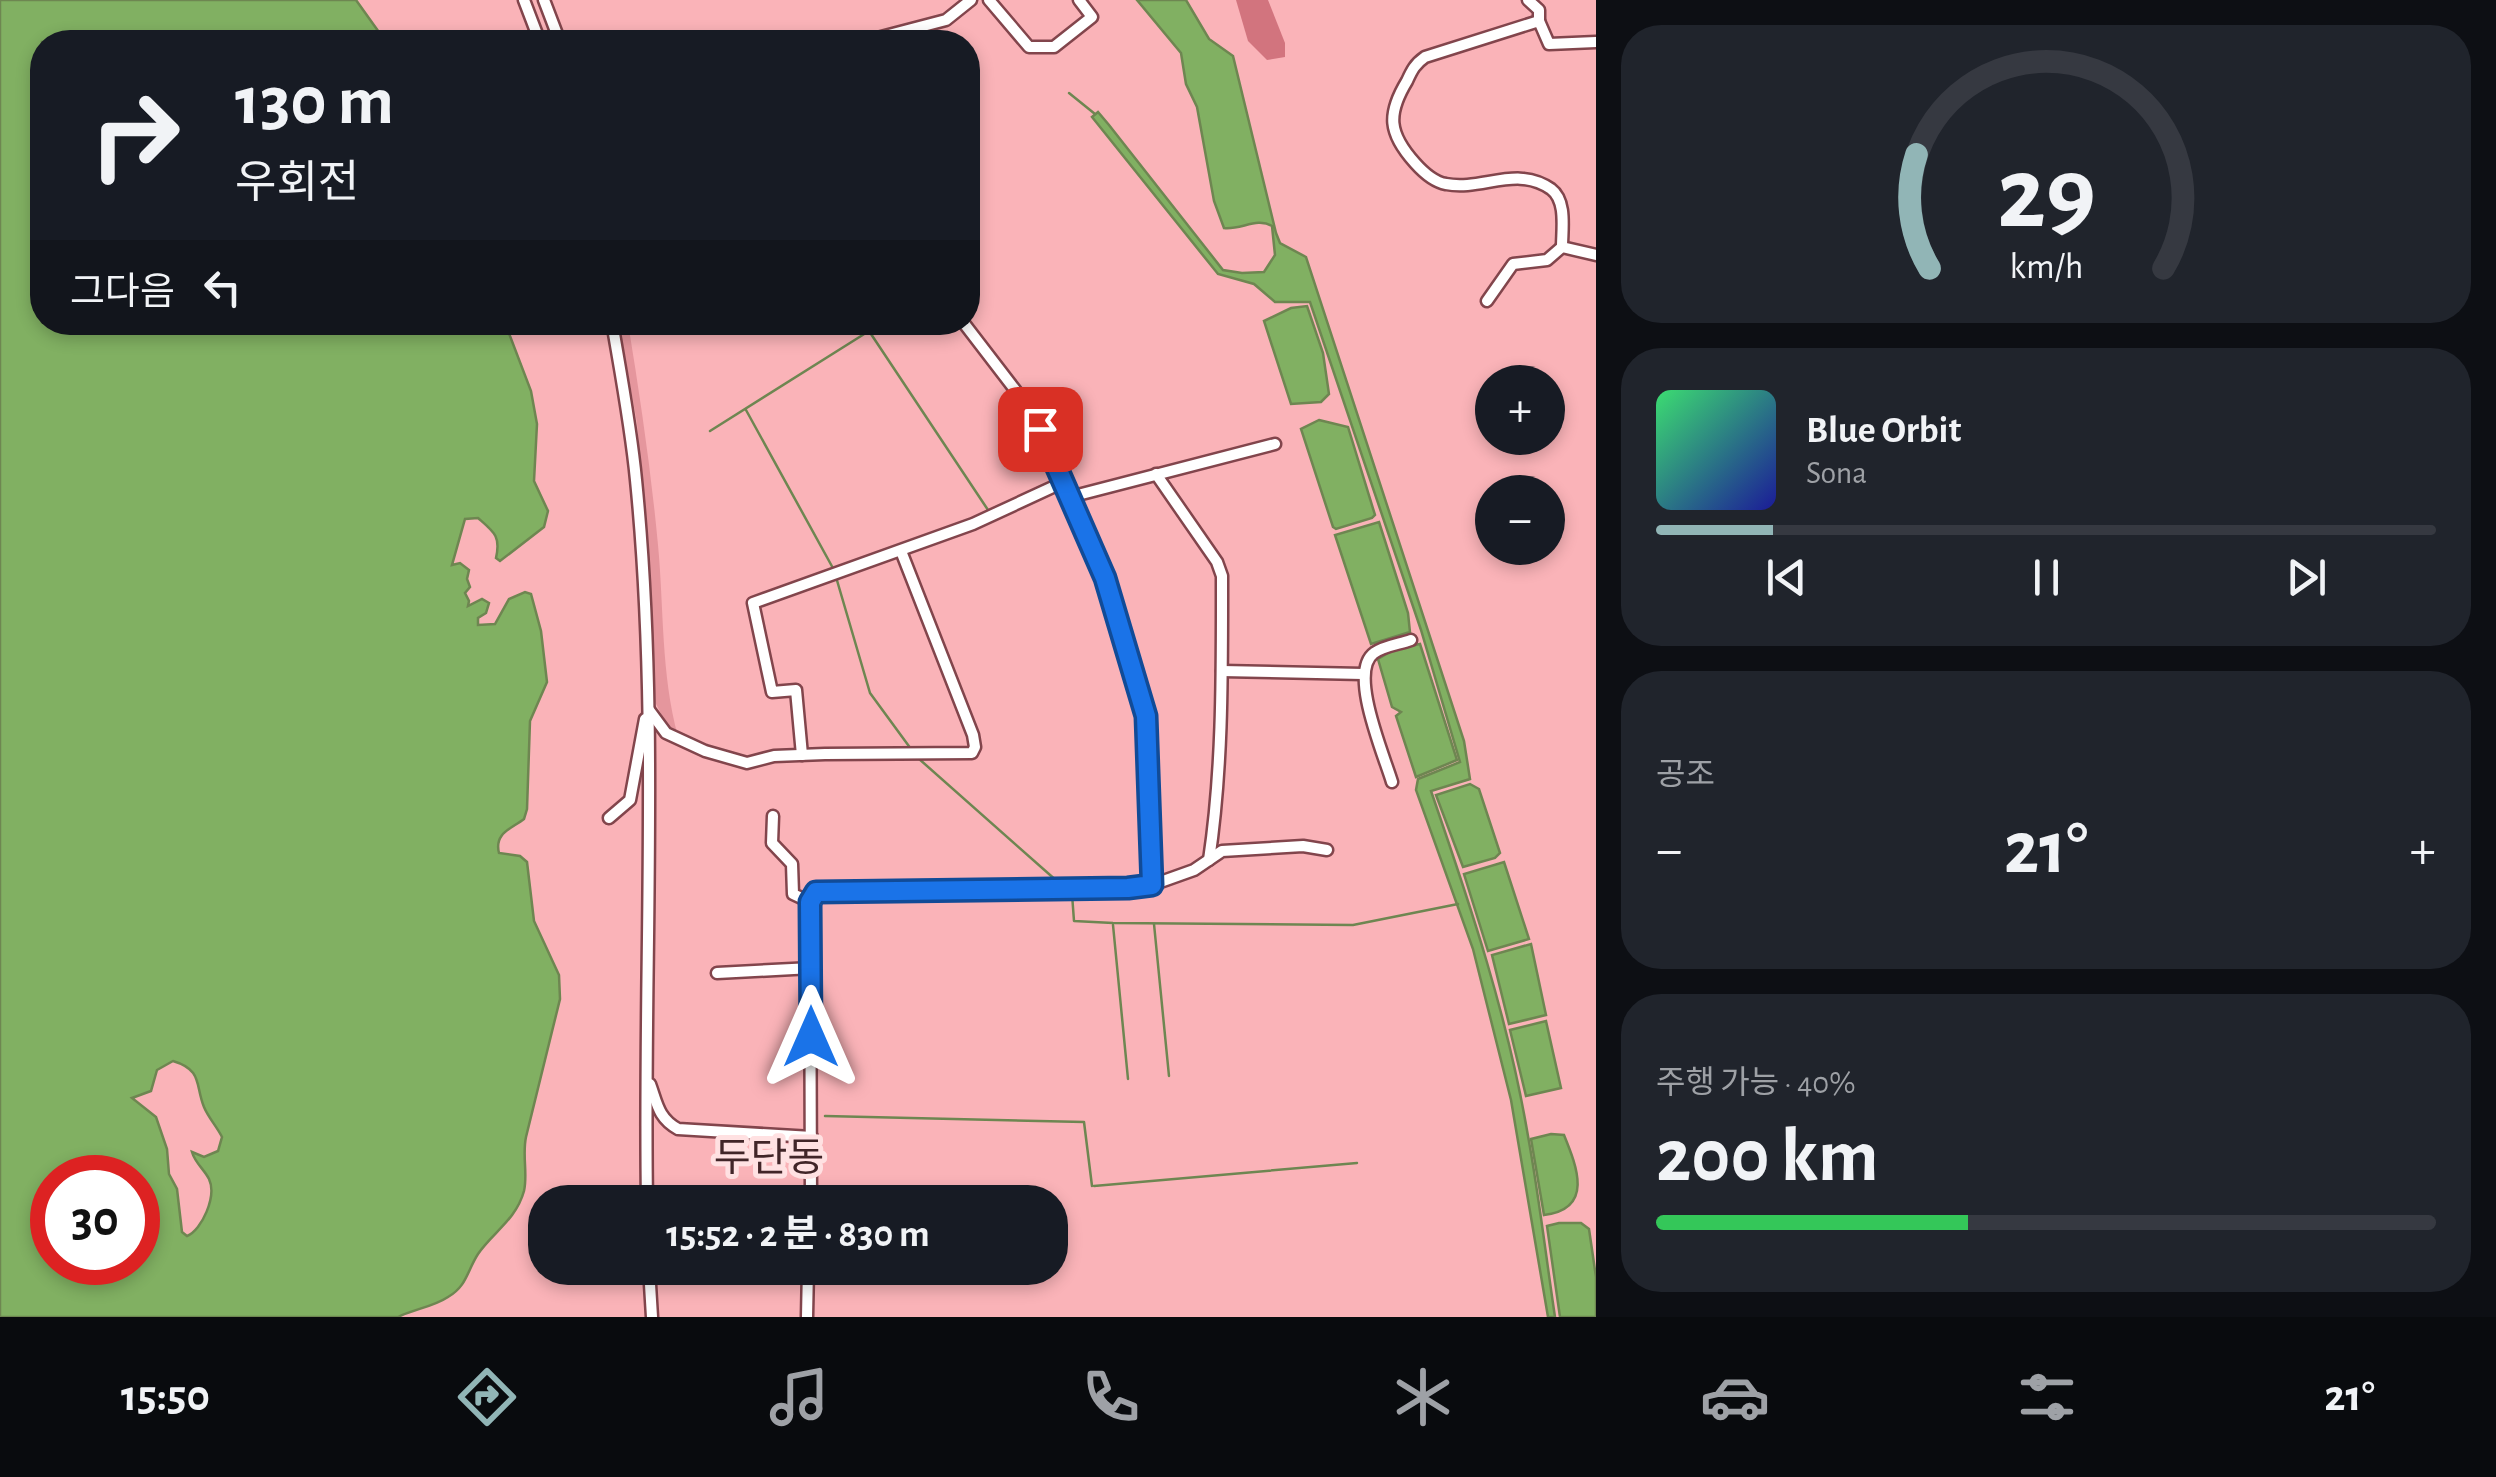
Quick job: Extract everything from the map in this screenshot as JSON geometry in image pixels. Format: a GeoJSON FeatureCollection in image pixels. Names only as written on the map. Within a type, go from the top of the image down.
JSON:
{"type":"FeatureCollection","features":[{"type":"Feature","properties":{"kind":"street"},"geometry":{"type":"LineString","coordinates":[[524,0],[535,30]]}},
{"type":"Feature","properties":{"kind":"street"},"geometry":{"type":"LineString","coordinates":[[544,0],[555,30]]}},
{"type":"Feature","properties":{"kind":"street"},"geometry":{"type":"LineString","coordinates":[[908,30],[946,20],[971,0]]}},
{"type":"Feature","properties":{"kind":"street"},"geometry":{"type":"LineString","coordinates":[[988,0],[1029,47],[1054,47],[1092,17],[1079,0]]}},
{"type":"Feature","properties":{"kind":"street"},"geometry":{"type":"LineString","coordinates":[[1528,0],[1539,10],[1539,21],[1549,44],[1596,42]]}},
{"type":"Feature","properties":{"kind":"street"},"geometry":{"type":"LineString","coordinates":[[1487,301],[1513,264],[1547,260],[1562,247],[1562,206],[1558,195],[1536,181],[1508,178],[1442,184],[1422,172],[1406,154],[1395,133],[1394,100],[1415,64],[1425,57],[1539,21]]}},
{"type":"Feature","properties":{"kind":"street"},"geometry":{"type":"LineString","coordinates":[[1562,247],[1596,256]]}},
{"type":"Feature","properties":{"kind":"street"},"geometry":{"type":"LineString","coordinates":[[614,335],[636,480],[648,709],[647,1185]]}},
{"type":"Feature","properties":{"kind":"street"},"geometry":{"type":"LineString","coordinates":[[973,335],[1026,404],[1105,578],[1146,716],[1152,885]]}},
{"type":"Feature","properties":{"kind":"street"},"geometry":{"type":"LineString","coordinates":[[1070,497],[1275,444]]}},
{"type":"Feature","properties":{"kind":"street"},"geometry":{"type":"LineString","coordinates":[[1156,474],[1217,562],[1222,576],[1222,671],[1209,860]]}},
{"type":"Feature","properties":{"kind":"street"},"geometry":{"type":"LineString","coordinates":[[802,755],[796,690],[772,692],[753,602],[901,551],[1065,484]]}},
{"type":"Feature","properties":{"kind":"street"},"geometry":{"type":"LineString","coordinates":[[648,709],[666,733],[747,763],[802,755],[959,754],[974,750],[973,735],[901,551]]}},
{"type":"Feature","properties":{"kind":"street"},"geometry":{"type":"LineString","coordinates":[[1392,782],[1362,674],[1375,652],[1412,640]]}},
{"type":"Feature","properties":{"kind":"street"},"geometry":{"type":"LineString","coordinates":[[1222,671],[1362,674]]}},
{"type":"Feature","properties":{"kind":"street"},"geometry":{"type":"LineString","coordinates":[[609,818],[630,800],[638,743],[648,709]]}},
{"type":"Feature","properties":{"kind":"street"},"geometry":{"type":"LineString","coordinates":[[773,816],[772,843],[792,864],[794,894],[810,902]]}},
{"type":"Feature","properties":{"kind":"street"},"geometry":{"type":"LineString","coordinates":[[812,1185],[810,902],[816,892],[1128,888],[1152,885],[1194,870],[1222,851],[1283,846],[1327,850]]}},
{"type":"Feature","properties":{"kind":"street"},"geometry":{"type":"LineString","coordinates":[[717,972],[812,968]]}},
{"type":"Feature","properties":{"kind":"street"},"geometry":{"type":"LineString","coordinates":[[647,1079],[658,1112],[678,1129],[812,1136]]}},
{"type":"Feature","properties":{"kind":"street"},"geometry":{"type":"LineString","coordinates":[[650,1285],[652,1317]]}},
{"type":"Feature","properties":{"kind":"street"},"geometry":{"type":"LineString","coordinates":[[807,1317],[808,1285]]}},
{"type":"Feature","properties":{"kind":"shaded area"},"geometry":{"type":"Polygon","coordinates":[[[0,0],[356,0],[377,30],[30,30],[30,335],[510,335],[531,391],[537,424],[534,481],[548,511],[544,527],[500,561],[496,558],[498,544],[492,531],[478,518],[465,519],[452,565],[460,563],[469,570],[470,587],[465,593],[468,606],[482,599],[489,603],[486,613],[478,618],[478,625],[495,624],[509,599],[525,592],[531,594],[541,631],[547,682],[530,721],[527,809],[524,819],[505,832],[498,846],[499,853],[520,856],[527,862],[534,921],[559,975],[560,999],[526,1137],[524,1191],[510,1218],[478,1254],[459,1288],[442,1300],[398,1317],[0,1317],[0,0]],[[173,1061],[157,1070],[151,1091],[132,1098],[156,1117],[167,1149],[169,1174],[177,1189],[182,1232],[187,1236],[203,1220],[211,1194],[209,1179],[192,1152],[204,1157],[218,1151],[222,1137],[204,1107],[189,1069],[173,1061]]]}},
{"type":"Feature","properties":{"kind":"shaded area"},"geometry":{"type":"Polygon","coordinates":[[[1137,0],[1186,0],[1209,39],[1233,56],[1276,233],[1280,243],[1306,257],[1464,741],[1470,779],[1431,791],[1474,918],[1510,1048],[1532,1159],[1555,1317],[1548,1317],[1511,1100],[1473,949],[1416,790],[1418,779],[1460,762],[1421,630],[1310,302],[1275,302],[1254,284],[1218,274],[1092,117],[1098,112],[1223,270],[1264,272],[1275,255],[1272,226],[1261,223],[1224,228],[1214,201],[1197,107],[1186,84],[1181,53],[1137,0]]]}},
{"type":"Feature","properties":{"kind":"shaded area"},"geometry":{"type":"Polygon","coordinates":[[[1236,0],[1268,0],[1285,43],[1285,57],[1267,60],[1248,41],[1236,0]]]}},
{"type":"Feature","properties":{"kind":"shaded area"},"geometry":{"type":"Polygon","coordinates":[[[1307,306],[1323,353],[1329,394],[1321,402],[1291,404],[1264,321],[1291,308],[1307,306]]]}},
{"type":"Feature","properties":{"kind":"shaded area"},"geometry":{"type":"Polygon","coordinates":[[[621,335],[630,335],[641,406],[658,545],[666,665],[678,736],[669,729],[654,700],[637,423],[621,335]]]}},
{"type":"Feature","properties":{"kind":"shaded area"},"geometry":{"type":"Polygon","coordinates":[[[1319,420],[1348,427],[1375,515],[1372,518],[1333,527],[1301,429],[1319,420]]]}},
{"type":"Feature","properties":{"kind":"shaded area"},"geometry":{"type":"Polygon","coordinates":[[[1379,522],[1408,613],[1410,632],[1371,644],[1335,535],[1379,522]]]}},
{"type":"Feature","properties":{"kind":"shaded area"},"geometry":{"type":"Polygon","coordinates":[[[1420,644],[1457,760],[1416,777],[1396,716],[1401,712],[1392,707],[1378,659],[1395,649],[1420,644]]]}},
{"type":"Feature","properties":{"kind":"shaded area"},"geometry":{"type":"Polygon","coordinates":[[[1470,784],[1479,789],[1500,853],[1463,867],[1436,795],[1470,784]]]}},
{"type":"Feature","properties":{"kind":"shaded area"},"geometry":{"type":"Polygon","coordinates":[[[1504,862],[1529,939],[1488,951],[1464,874],[1504,862]]]}},
{"type":"Feature","properties":{"kind":"shaded area"},"geometry":{"type":"Polygon","coordinates":[[[1531,944],[1546,1015],[1509,1024],[1492,955],[1531,944]]]}},
{"type":"Feature","properties":{"kind":"shaded area"},"geometry":{"type":"Polygon","coordinates":[[[1546,1021],[1561,1088],[1526,1096],[1510,1030],[1546,1021]]]}},
{"type":"Feature","properties":{"kind":"shaded area"},"geometry":{"type":"Polygon","coordinates":[[[1564,1135],[1578,1185],[1570,1204],[1544,1215],[1531,1139],[1564,1135]]]}},
{"type":"Feature","properties":{"kind":"shaded area"},"geometry":{"type":"Polygon","coordinates":[[[1581,1223],[1589,1229],[1596,1277],[1596,1317],[1560,1317],[1547,1226],[1581,1223]]]}},
{"type":"Feature","properties":{"kind":"waterway"},"geometry":{"type":"LineString","coordinates":[[1069,93],[1095,114]]}},
{"type":"Feature","properties":{"kind":"waterway"},"geometry":{"type":"LineString","coordinates":[[710,431],[863,335]]}},
{"type":"Feature","properties":{"kind":"waterway"},"geometry":{"type":"LineString","coordinates":[[872,335],[988,510]]}},
{"type":"Feature","properties":{"kind":"waterway"},"geometry":{"type":"LineString","coordinates":[[746,410],[834,570]]}},
{"type":"Feature","properties":{"kind":"waterway"},"geometry":{"type":"LineString","coordinates":[[836,577],[870,693],[911,749]]}},
{"type":"Feature","properties":{"kind":"waterway"},"geometry":{"type":"LineString","coordinates":[[918,758],[1058,882]]}},
{"type":"Feature","properties":{"kind":"waterway"},"geometry":{"type":"LineString","coordinates":[[1072,894],[1074,921],[1113,923],[1353,925],[1458,904]]}},
{"type":"Feature","properties":{"kind":"waterway"},"geometry":{"type":"LineString","coordinates":[[1154,924],[1169,1076]]}},
{"type":"Feature","properties":{"kind":"waterway"},"geometry":{"type":"LineString","coordinates":[[1113,925],[1128,1079]]}},
{"type":"Feature","properties":{"kind":"waterway"},"geometry":{"type":"LineString","coordinates":[[825,1116],[1084,1122],[1092,1186]]}},
{"type":"Feature","properties":{"kind":"waterway"},"geometry":{"type":"LineString","coordinates":[[1094,1186],[1357,1163]]}},
{"type":"Feature","properties":{"kind":"district","name":"두단동"},"geometry":{"type":"Point","coordinates":[769,1159]}},
{"type":"Feature","properties":{"kind":"route"},"geometry":{"type":"LineString","coordinates":[[811,1037],[810,902],[816,892],[1152,885],[1146,716],[1105,578],[1040,429]]}}]}
